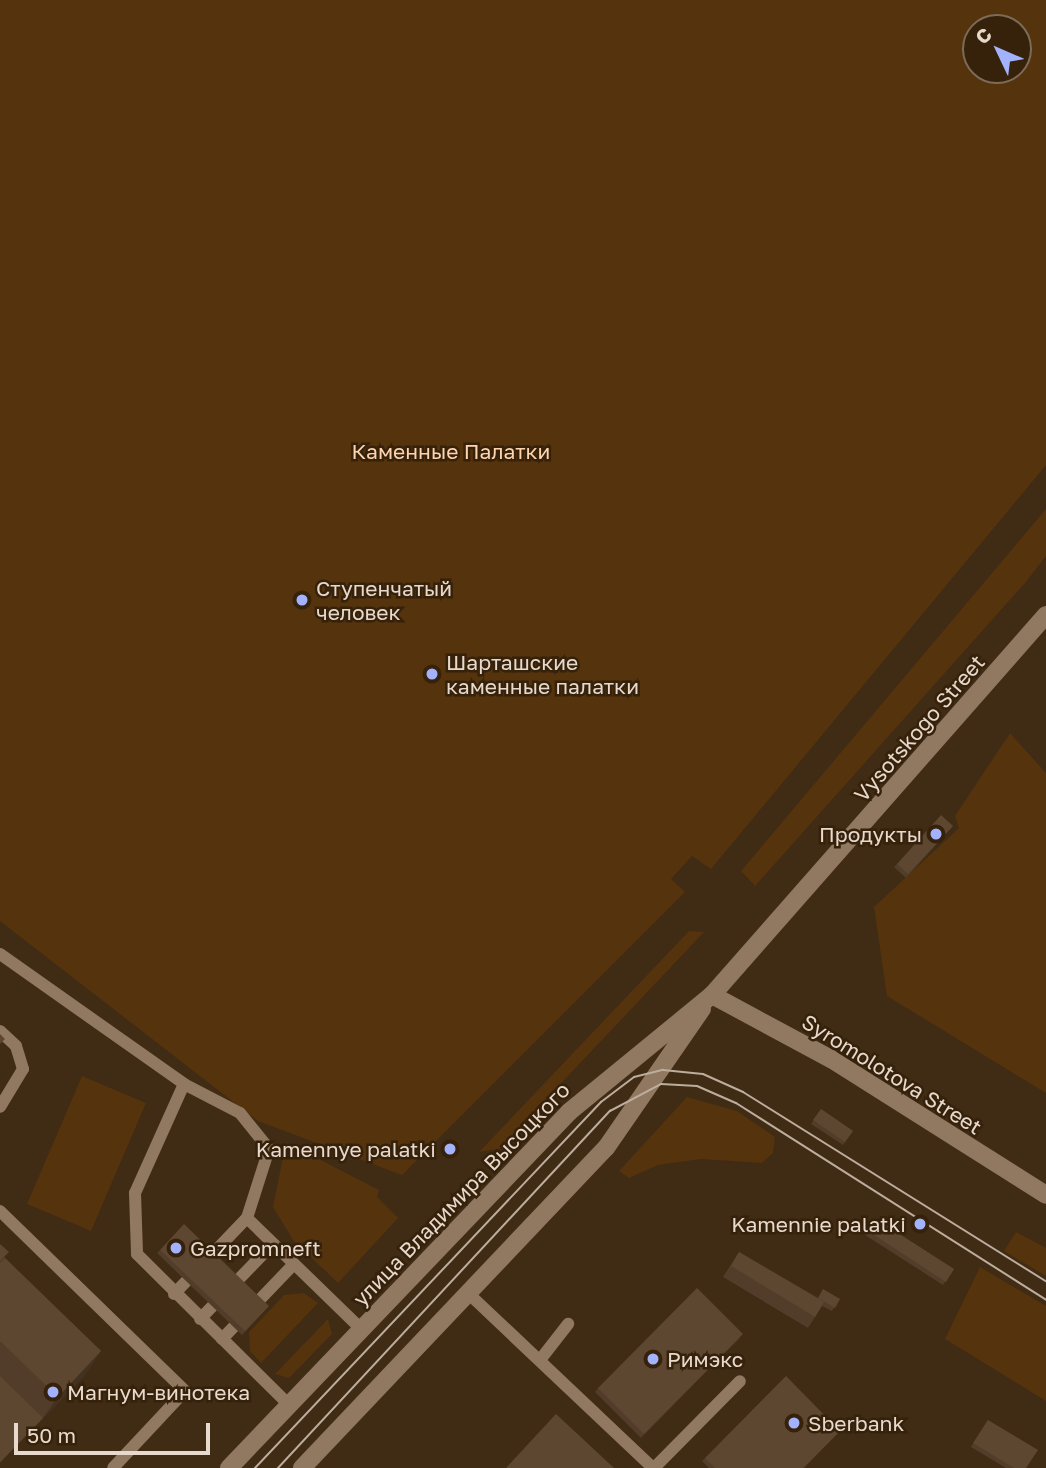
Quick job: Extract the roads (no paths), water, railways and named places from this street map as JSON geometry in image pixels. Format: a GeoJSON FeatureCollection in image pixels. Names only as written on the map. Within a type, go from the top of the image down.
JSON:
{"type":"FeatureCollection","features":[{"type":"Feature","properties":{"kind":"main road","name":"Vysotskogo Street"},"geometry":{"type":"LineString","coordinates":[[712,995],[1046,615]]}},
{"type":"Feature","properties":{"kind":"main road","name":"Syromolotova Street"},"geometry":{"type":"LineString","coordinates":[[712,995],[831,1059],[1046,1195]]}},
{"type":"Feature","properties":{"kind":"main road"},"geometry":{"type":"LineString","coordinates":[[303,1468],[606,1148],[712,995]]}},
{"type":"Feature","properties":{"kind":"main road","name":"улица Владимира Высоцкого"},"geometry":{"type":"LineString","coordinates":[[229,1468],[569,1112],[712,995]]}},
{"type":"Feature","properties":{"kind":"lane"},"geometry":{"type":"LineString","coordinates":[[0,954],[184,1084],[240,1113],[269,1149],[247,1218],[174,1294]]}},
{"type":"Feature","properties":{"kind":"lane"},"geometry":{"type":"LineString","coordinates":[[0,1031],[16,1046],[23,1069],[0,1107]]}},
{"type":"Feature","properties":{"kind":"lane"},"geometry":{"type":"LineString","coordinates":[[184,1084],[135,1194],[137,1254],[200,1320],[288,1404]]}},
{"type":"Feature","properties":{"kind":"lane"},"geometry":{"type":"LineString","coordinates":[[0,1211],[185,1391],[113,1468]]}},
{"type":"Feature","properties":{"kind":"lane"},"geometry":{"type":"LineString","coordinates":[[247,1218],[292,1266],[360,1328]]}},
{"type":"Feature","properties":{"kind":"lane"},"geometry":{"type":"LineString","coordinates":[[200,1320],[272,1245]]}},
{"type":"Feature","properties":{"kind":"lane"},"geometry":{"type":"LineString","coordinates":[[222,1339],[292,1266]]}},
{"type":"Feature","properties":{"kind":"lane"},"geometry":{"type":"LineString","coordinates":[[469,1294],[653,1468],[740,1381]]}},
{"type":"Feature","properties":{"kind":"lane"},"geometry":{"type":"LineString","coordinates":[[540,1360],[568,1324]]}},
{"type":"Feature","properties":{"kind":"tram line"},"geometry":{"type":"LineString","coordinates":[[255,1468],[601,1102],[634,1077],[663,1070],[703,1074],[743,1092],[1046,1281]]}},
{"type":"Feature","properties":{"kind":"tram line"},"geometry":{"type":"LineString","coordinates":[[278,1468],[610,1111],[661,1084],[697,1086],[736,1103],[1046,1300]]}},
{"type":"Feature","properties":{"kind":"place","name":"Ступенчатый человек"},"geometry":{"type":"Point","coordinates":[302,600]}},
{"type":"Feature","properties":{"kind":"place","name":"Шарташские каменные палатки"},"geometry":{"type":"Point","coordinates":[432,674]}},
{"type":"Feature","properties":{"kind":"place","name":"Продукты"},"geometry":{"type":"Point","coordinates":[936,834]}},
{"type":"Feature","properties":{"kind":"place","name":"Kamennye palatki"},"geometry":{"type":"Point","coordinates":[450,1149]}},
{"type":"Feature","properties":{"kind":"place","name":"Kamennie palatki"},"geometry":{"type":"Point","coordinates":[920,1224]}},
{"type":"Feature","properties":{"kind":"place","name":"Gazpromneft"},"geometry":{"type":"Point","coordinates":[176,1248]}},
{"type":"Feature","properties":{"kind":"place","name":"Римэкс"},"geometry":{"type":"Point","coordinates":[653,1359]}},
{"type":"Feature","properties":{"kind":"place","name":"Магнум-винотека"},"geometry":{"type":"Point","coordinates":[53,1392]}},
{"type":"Feature","properties":{"kind":"place","name":"Sberbank"},"geometry":{"type":"Point","coordinates":[794,1423]}},
{"type":"Feature","properties":{"kind":"park label","name":"Каменные Палатки"},"geometry":{"type":"Point","coordinates":[451,451]}}]}
